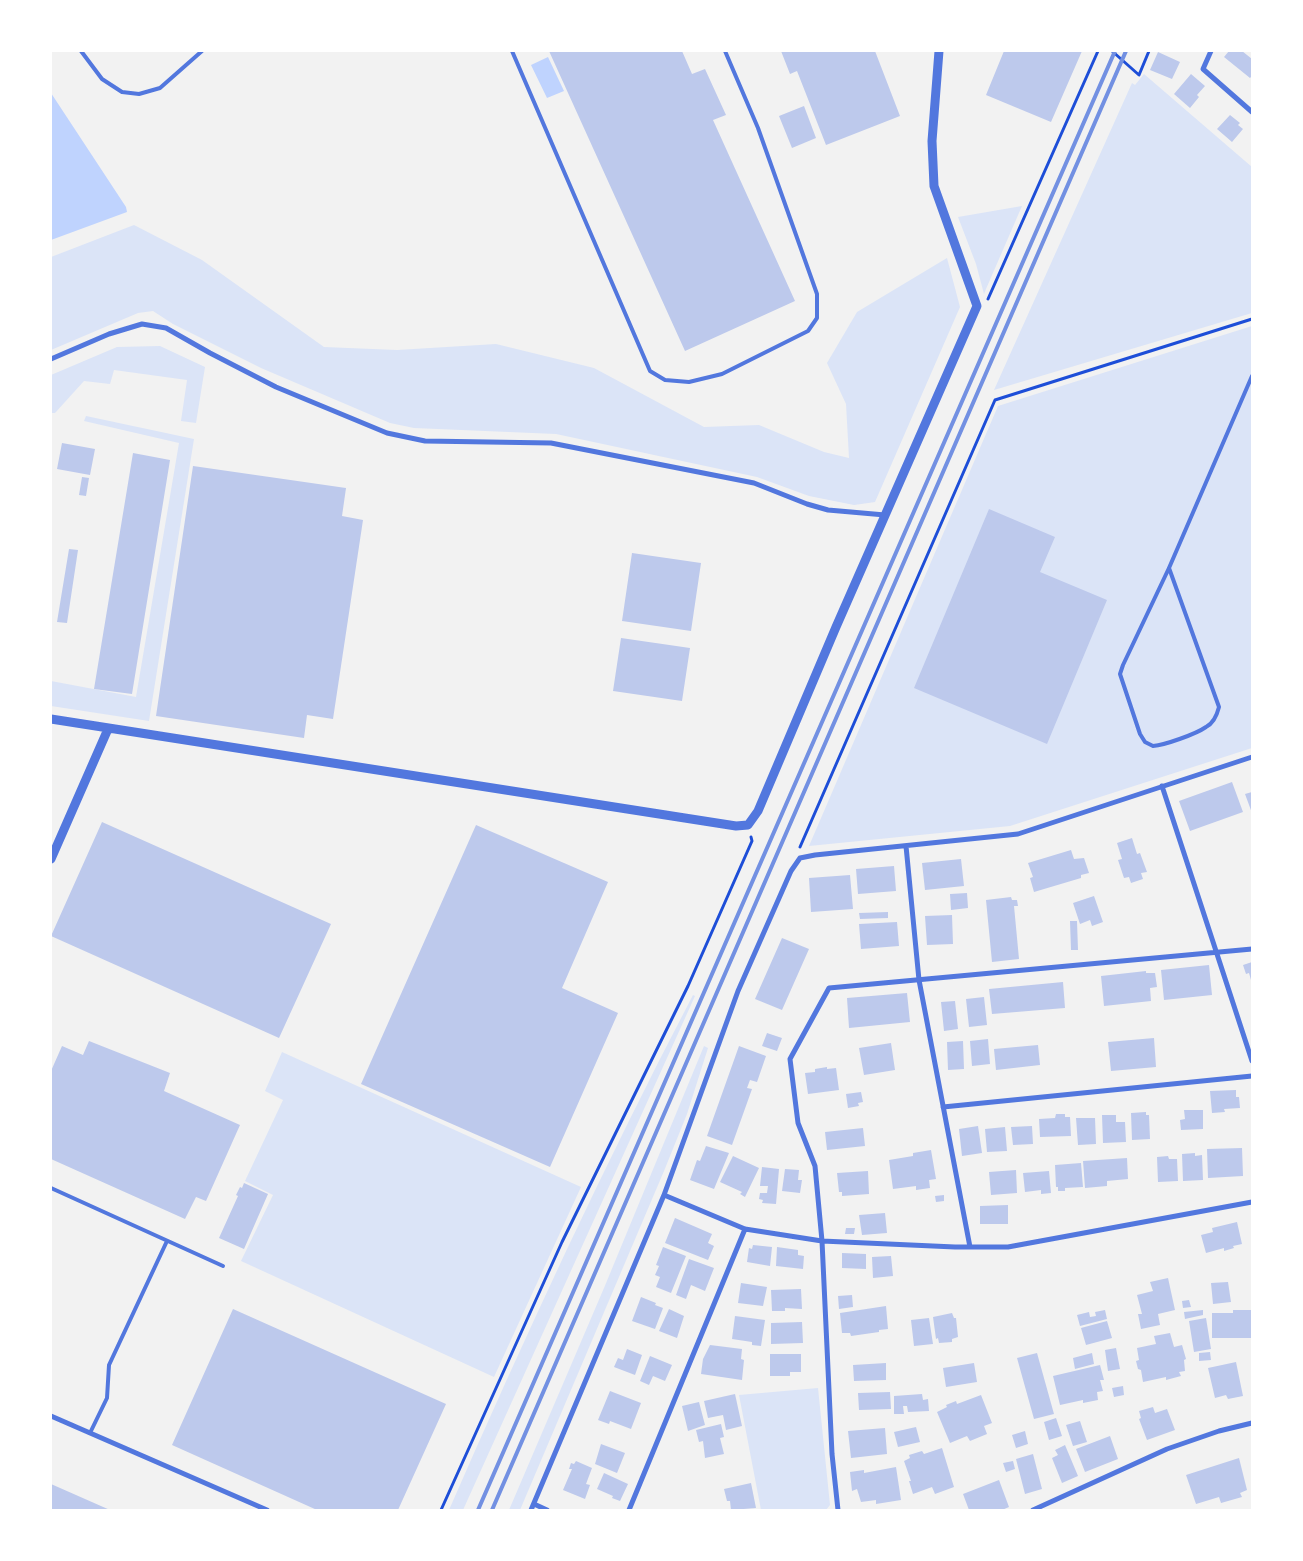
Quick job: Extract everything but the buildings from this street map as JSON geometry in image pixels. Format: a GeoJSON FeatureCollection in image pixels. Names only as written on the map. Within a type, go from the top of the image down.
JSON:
{"type":"FeatureCollection","features":[{"type":"Feature","properties":{"kind":"street"},"geometry":{"type":"LineString","coordinates":[[51,719],[736,826],[748,825],[758,811],[977,306],[934,186],[932,141],[940,51]]}},
{"type":"Feature","properties":{"kind":"street"},"geometry":{"type":"LineString","coordinates":[[1211,51],[1202,69],[1252,112]]}},
{"type":"Feature","properties":{"kind":"street"},"geometry":{"type":"LineString","coordinates":[[51,359],[109,334],[142,324],[166,328],[276,387],[387,433],[426,441],[551,443],[754,483],[807,504],[828,510],[886,515]]}},
{"type":"Feature","properties":{"kind":"street"},"geometry":{"type":"LineString","coordinates":[[51,859],[108,729]]}},
{"type":"Feature","properties":{"kind":"street"},"geometry":{"type":"LineString","coordinates":[[547,1510],[532,1507],[664,1195],[738,991],[791,871],[800,858],[1018,834],[1252,757]]}},
{"type":"Feature","properties":{"kind":"street"},"geometry":{"type":"LineString","coordinates":[[1162,786],[1252,1061]]}},
{"type":"Feature","properties":{"kind":"street"},"geometry":{"type":"LineString","coordinates":[[906,846],[920,980],[970,1247]]}},
{"type":"Feature","properties":{"kind":"street"},"geometry":{"type":"LineString","coordinates":[[838,1510],[832,1454],[822,1241],[815,1166],[798,1123],[790,1059],[830,988],[1252,949]]}},
{"type":"Feature","properties":{"kind":"street"},"geometry":{"type":"LineString","coordinates":[[943,1107],[1252,1076]]}},
{"type":"Feature","properties":{"kind":"street"},"geometry":{"type":"LineString","coordinates":[[664,1195],[745,1229],[822,1241],[970,1247],[1008,1247],[1252,1202]]}},
{"type":"Feature","properties":{"kind":"street"},"geometry":{"type":"LineString","coordinates":[[629,1510],[745,1229]]}},
{"type":"Feature","properties":{"kind":"street"},"geometry":{"type":"LineString","coordinates":[[51,1416],[267,1510]]}},
{"type":"Feature","properties":{"kind":"street"},"geometry":{"type":"LineString","coordinates":[[1033,1510],[1167,1449],[1252,1423]]}},
{"type":"Feature","properties":{"kind":"lane"},"geometry":{"type":"LineString","coordinates":[[81,51],[102,79],[122,92],[139,94],[160,88],[202,51]]}},
{"type":"Feature","properties":{"kind":"lane"},"geometry":{"type":"LineString","coordinates":[[512,51],[650,371],[665,380],[689,382],[722,374],[808,331],[817,318],[817,294],[758,128],[724,51]]}},
{"type":"Feature","properties":{"kind":"lane"},"geometry":{"type":"LineString","coordinates":[[1169,568],[1219,707],[1216,717],[1207,727],[1167,743],[1153,746],[1144,742],[1140,734],[1120,674],[1169,568],[1252,376]]}},
{"type":"Feature","properties":{"kind":"lane"},"geometry":{"type":"LineString","coordinates":[[51,1188],[223,1266]]}},
{"type":"Feature","properties":{"kind":"lane"},"geometry":{"type":"LineString","coordinates":[[90,1433],[107,1398],[109,1365],[167,1241]]}},
{"type":"Feature","properties":{"kind":"path"},"geometry":{"type":"LineString","coordinates":[[977,306],[987,300],[1098,51]]}},
{"type":"Feature","properties":{"kind":"path"},"geometry":{"type":"LineString","coordinates":[[1112,51],[1139,75],[1149,51]]}},
{"type":"Feature","properties":{"kind":"path"},"geometry":{"type":"LineString","coordinates":[[800,858],[800,847],[995,400],[1252,319]]}},
{"type":"Feature","properties":{"kind":"path"},"geometry":{"type":"LineString","coordinates":[[441,1510],[562,1242],[688,986],[752,841],[748,825]]}},
{"type":"Feature","properties":{"kind":"shaded area"},"geometry":{"type":"Polygon","coordinates":[[[1144,74],[1252,167],[1252,313],[994,390],[1132,83],[1135,85],[1144,74]]]}},
{"type":"Feature","properties":{"kind":"shaded area"},"geometry":{"type":"Polygon","coordinates":[[[1022,206],[984,294],[976,264],[958,217],[1022,206]]]}},
{"type":"Feature","properties":{"kind":"shaded area"},"geometry":{"type":"Polygon","coordinates":[[[134,225],[202,260],[324,347],[397,350],[496,344],[594,368],[704,427],[759,425],[824,452],[849,458],[846,404],[827,363],[857,312],[947,258],[960,307],[875,502],[854,505],[809,496],[757,477],[556,434],[414,428],[390,423],[261,368],[173,324],[153,311],[138,313],[51,350],[51,257],[134,225]]]}},
{"type":"Feature","properties":{"kind":"shaded area"},"geometry":{"type":"Polygon","coordinates":[[[1252,326],[1252,748],[1010,826],[809,846],[998,406],[1252,326]]]}},
{"type":"Feature","properties":{"kind":"shaded area"},"geometry":{"type":"Polygon","coordinates":[[[160,346],[205,367],[196,423],[181,421],[187,380],[114,370],[110,384],[84,381],[55,413],[51,413],[51,375],[117,347],[160,346]]]}},
{"type":"Feature","properties":{"kind":"shaded area"},"geometry":{"type":"Polygon","coordinates":[[[86,416],[194,439],[149,721],[51,706],[51,681],[136,697],[179,443],[84,421],[86,416]]]}},
{"type":"Feature","properties":{"kind":"shaded area"},"geometry":{"type":"Polygon","coordinates":[[[693,995],[695,996],[463,1510],[449,1510],[566,1250],[628,1122],[693,995]]]}},
{"type":"Feature","properties":{"kind":"shaded area"},"geometry":{"type":"Polygon","coordinates":[[[704,1046],[708,1048],[687,1114],[664,1171],[520,1510],[509,1510],[604,1288],[704,1046]]]}},
{"type":"Feature","properties":{"kind":"shaded area"},"geometry":{"type":"Polygon","coordinates":[[[282,1052],[581,1187],[494,1377],[241,1261],[273,1195],[245,1181],[283,1100],[265,1091],[282,1052]]]}},
{"type":"Feature","properties":{"kind":"shaded area"},"geometry":{"type":"Polygon","coordinates":[[[818,1388],[830,1505],[826,1510],[761,1510],[739,1395],[818,1388]]]}},
{"type":"Feature","properties":{"kind":"water"},"geometry":{"type":"Polygon","coordinates":[[[548,57],[564,91],[547,98],[531,65],[548,57]]]}},
{"type":"Feature","properties":{"kind":"water"},"geometry":{"type":"Polygon","coordinates":[[[51,93],[126,207],[127,212],[51,240],[51,93]]]}},
{"type":"Feature","properties":{"kind":"railway"},"geometry":{"type":"LineString","coordinates":[[478,1510],[1115,51]]}},
{"type":"Feature","properties":{"kind":"railway"},"geometry":{"type":"LineString","coordinates":[[492,1510],[1126,51]]}}]}
